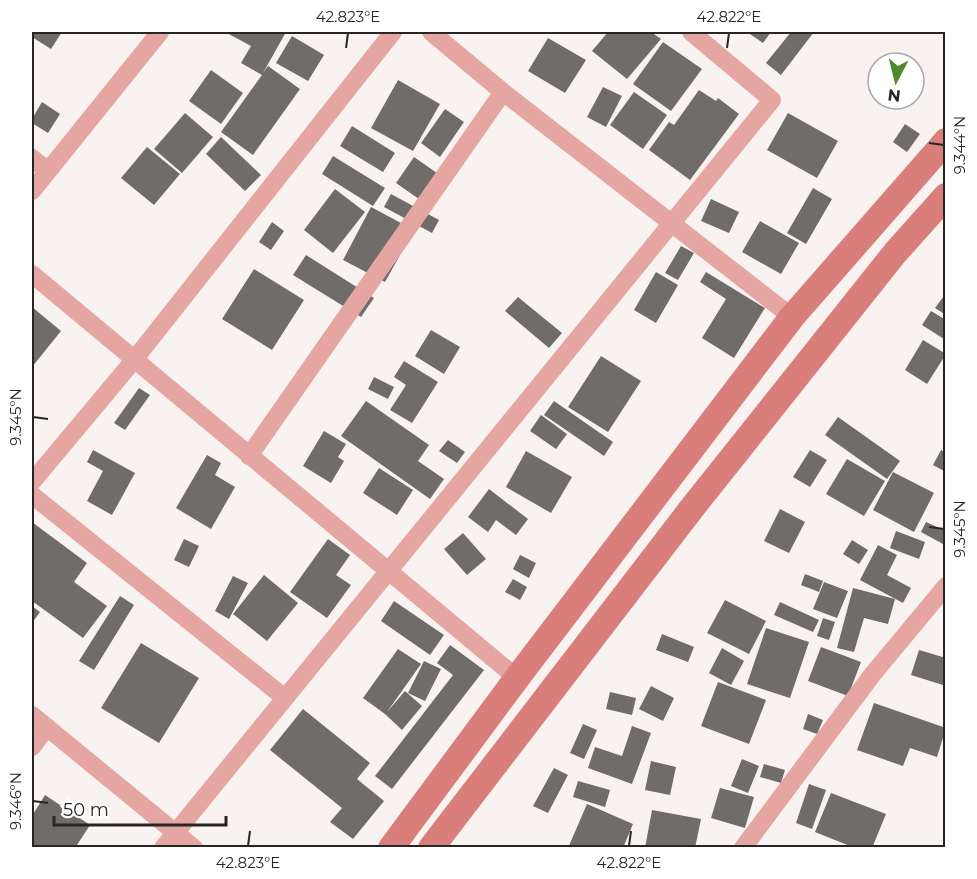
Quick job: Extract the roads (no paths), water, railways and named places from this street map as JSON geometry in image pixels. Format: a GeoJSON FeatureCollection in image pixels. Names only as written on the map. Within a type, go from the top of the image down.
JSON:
{"type":"FeatureCollection","features":[{"type":"Feature","properties":{"kind":"main road"},"geometry":{"type":"LineString","coordinates":[[391,848],[516,678],[792,317],[945,141]]}},
{"type":"Feature","properties":{"kind":"main road"},"geometry":{"type":"LineString","coordinates":[[438,845],[706,490],[895,253],[945,196]]}},
{"type":"Feature","properties":{"kind":"street"},"geometry":{"type":"LineString","coordinates":[[32,482],[134,360],[393,32]]}},
{"type":"Feature","properties":{"kind":"street"},"geometry":{"type":"LineString","coordinates":[[431,32],[503,92],[792,317]]}},
{"type":"Feature","properties":{"kind":"street"},"geometry":{"type":"LineString","coordinates":[[163,848],[772,100],[691,32]]}},
{"type":"Feature","properties":{"kind":"street"},"geometry":{"type":"LineString","coordinates":[[32,191],[152,34]]}},
{"type":"Feature","properties":{"kind":"street"},"geometry":{"type":"LineString","coordinates":[[249,456],[503,92]]}},
{"type":"Feature","properties":{"kind":"street"},"geometry":{"type":"LineString","coordinates":[[32,158],[48,171]]}},
{"type":"Feature","properties":{"kind":"street"},"geometry":{"type":"LineString","coordinates":[[32,274],[516,678]]}},
{"type":"Feature","properties":{"kind":"street"},"geometry":{"type":"LineString","coordinates":[[32,495],[285,698]]}},
{"type":"Feature","properties":{"kind":"street"},"geometry":{"type":"LineString","coordinates":[[743,848],[872,675],[945,586]]}},
{"type":"Feature","properties":{"kind":"street"},"geometry":{"type":"LineString","coordinates":[[32,715],[194,848]]}},
{"type":"Feature","properties":{"kind":"street"},"geometry":{"type":"LineString","coordinates":[[32,747],[47,727]]}},
{"type":"Feature","properties":{"kind":"street"},"geometry":{"type":"LineString","coordinates":[[410,822],[438,845]]}}]}
